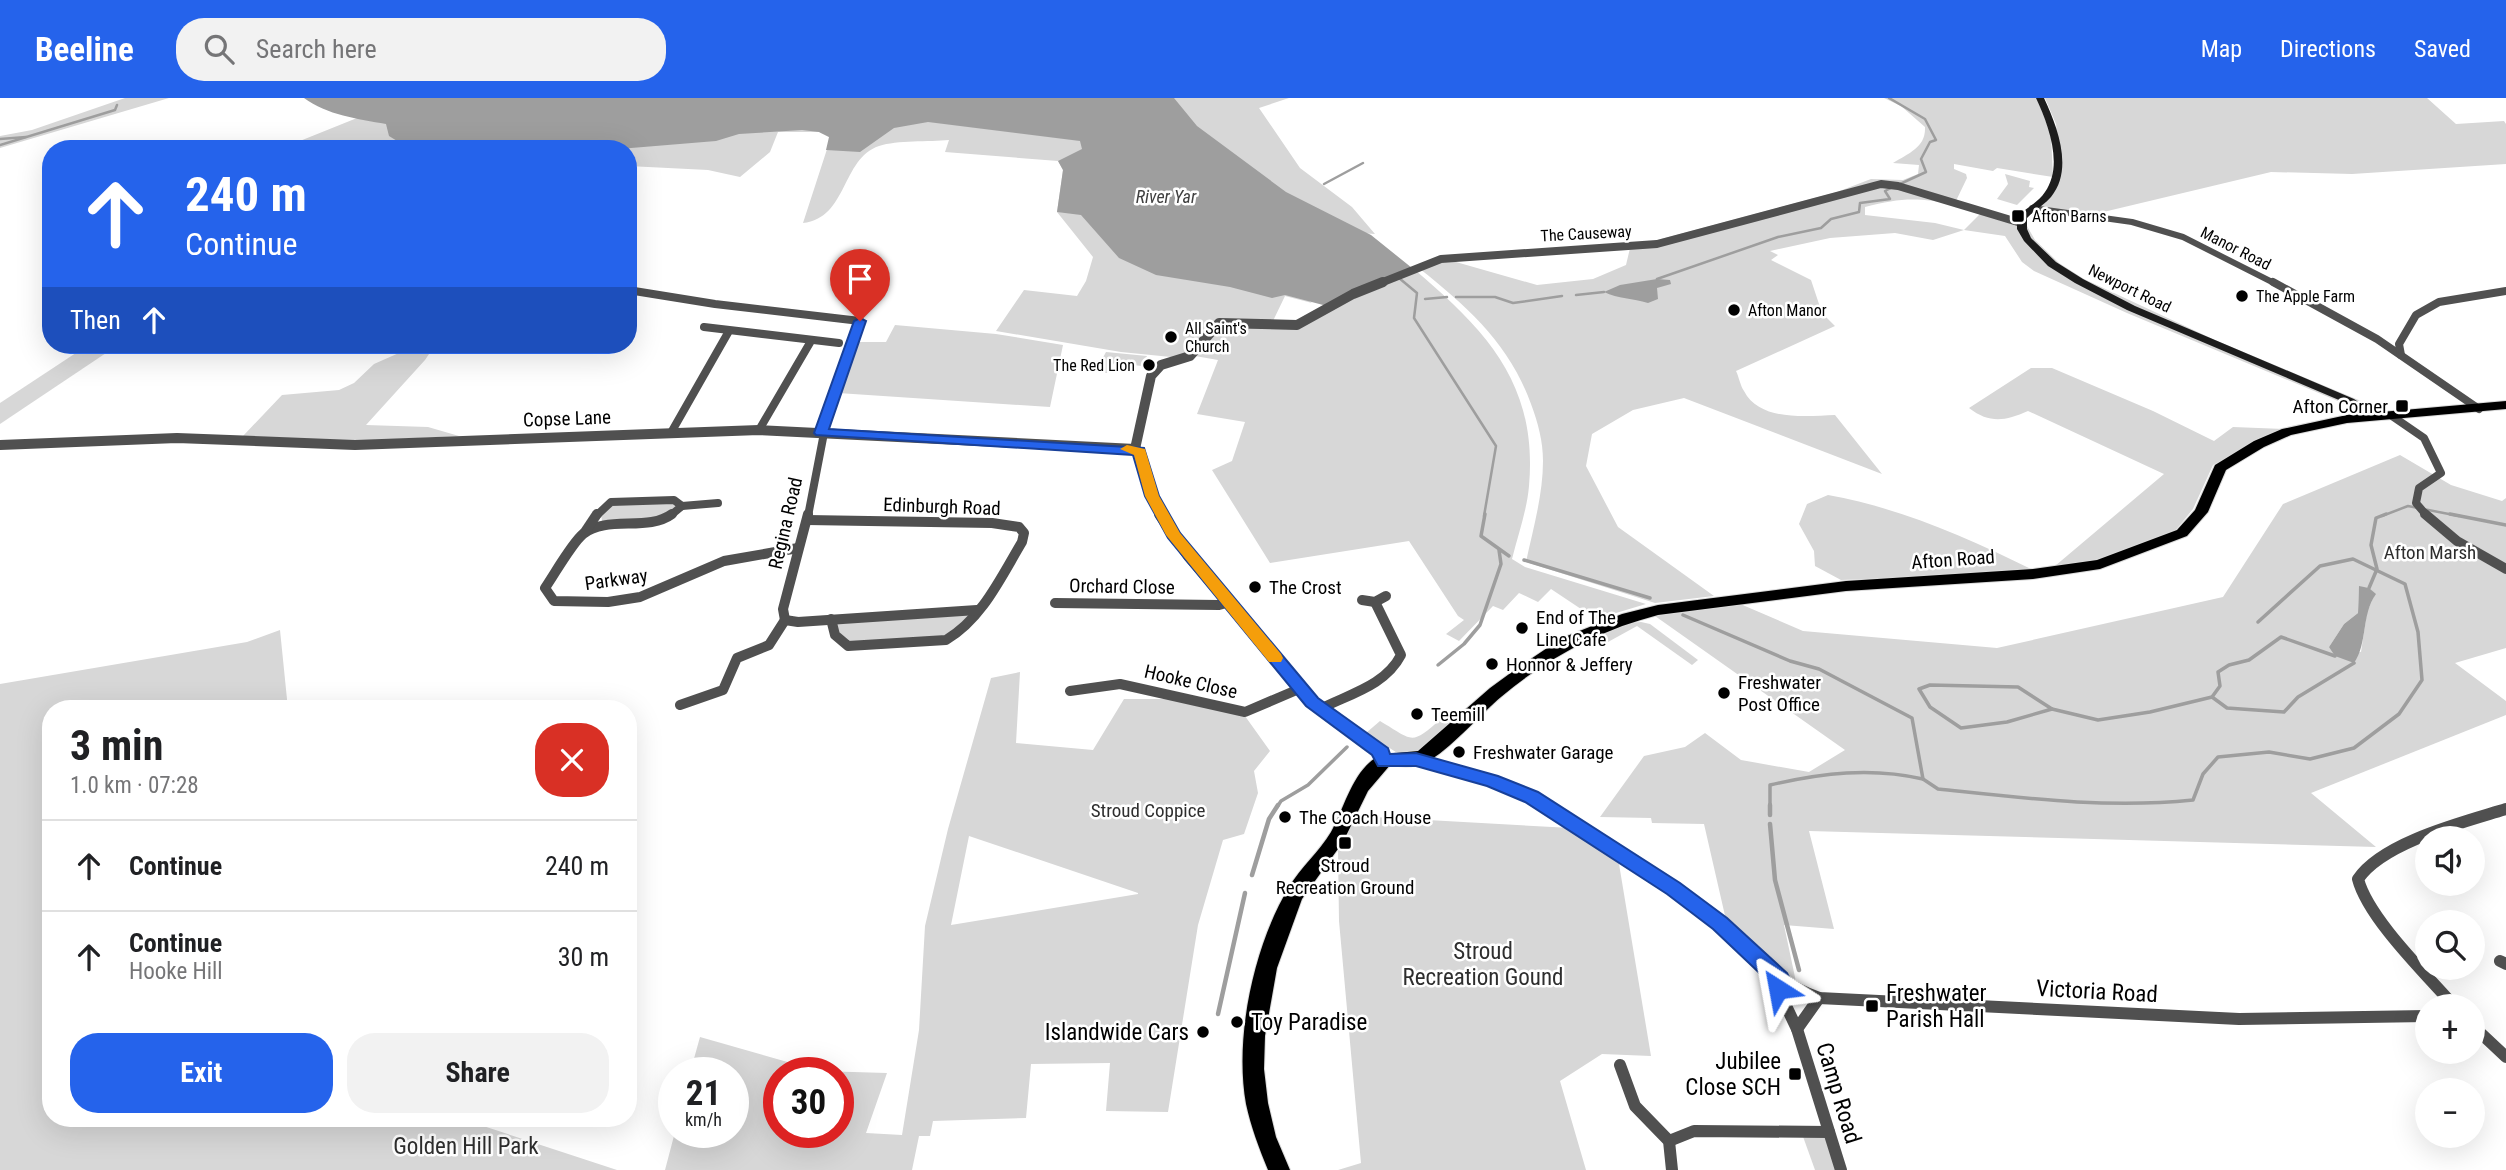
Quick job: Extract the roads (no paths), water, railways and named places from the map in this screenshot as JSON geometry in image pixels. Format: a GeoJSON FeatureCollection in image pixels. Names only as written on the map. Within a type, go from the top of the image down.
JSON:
{"type":"FeatureCollection","features":[{"type":"Feature","properties":{"kind":"main road"},"geometry":{"type":"LineString","coordinates":[[2021,223],[2024,215],[2051,192],[2057,170],[2052,125],[2040,98]]}},
{"type":"Feature","properties":{"kind":"main road","name":"Newport Road"},"geometry":{"type":"LineString","coordinates":[[2021,223],[2024,234],[2037,250],[2052,264],[2078,281],[2131,308],[2350,401],[2373,417]]}},
{"type":"Feature","properties":{"kind":"main road","name":"Afton Road"},"geometry":{"type":"LineString","coordinates":[[1416,759],[1424,756],[1508,682],[1568,642],[1627,618],[1658,610],[1846,586],[2033,574],[2099,564],[2182,533],[2201,512],[2220,468],[2259,444],[2287,432],[2320,424],[2373,417],[2506,405]]}},
{"type":"Feature","properties":{"kind":"main road"},"geometry":{"type":"LineString","coordinates":[[1279,1170],[1257,1116],[1253,1067],[1254,1028],[1269,965],[1291,901],[1338,836],[1366,778],[1387,758],[1416,759]]}},
{"type":"Feature","properties":{"kind":"street","name":"The Causeway"},"geometry":{"type":"LineString","coordinates":[[1135,449],[1149,381],[1161,365],[1194,353],[1212,328],[1219,323],[1306,323],[1345,298],[1441,260],[1657,244],[1877,185],[1898,186],[2021,223]]}},
{"type":"Feature","properties":{"kind":"street","name":"Manor Road"},"geometry":{"type":"LineString","coordinates":[[2032,208],[2132,222],[2183,237],[2308,300],[2376,339],[2479,409]]}},
{"type":"Feature","properties":{"kind":"street","name":"Regina Road"},"geometry":{"type":"LineString","coordinates":[[637,291],[715,304],[860,321],[822,433],[807,520],[783,609],[785,620]]}},
{"type":"Feature","properties":{"kind":"street"},"geometry":{"type":"LineString","coordinates":[[2400,355],[2399,344],[2416,314],[2439,302],[2506,291]]}},
{"type":"Feature","properties":{"kind":"street"},"geometry":{"type":"LineString","coordinates":[[704,327],[839,343]]}},
{"type":"Feature","properties":{"kind":"street"},"geometry":{"type":"LineString","coordinates":[[672,431],[729,331]]}},
{"type":"Feature","properties":{"kind":"street"},"geometry":{"type":"LineString","coordinates":[[2376,339],[2399,344]]}},
{"type":"Feature","properties":{"kind":"street"},"geometry":{"type":"LineString","coordinates":[[759,430],[772,403],[789,383],[811,341]]}},
{"type":"Feature","properties":{"kind":"street"},"geometry":{"type":"LineString","coordinates":[[2392,416],[2431,444],[2441,473],[2420,488],[2416,503],[2424,514],[2471,550],[2506,569]]}},
{"type":"Feature","properties":{"kind":"street","name":"Copse Lane"},"geometry":{"type":"LineString","coordinates":[[0,445],[102,438],[302,440],[355,445],[672,431],[759,430],[1135,449]]}},
{"type":"Feature","properties":{"kind":"street"},"geometry":{"type":"LineString","coordinates":[[1135,449],[1140,452],[1152,496],[1173,535],[1299,689],[1320,709],[1387,758]]}},
{"type":"Feature","properties":{"kind":"street","name":"Parkway"},"geometry":{"type":"LineString","coordinates":[[682,506],[674,500],[611,502],[600,510],[545,588],[554,601],[603,602],[641,597],[749,553],[799,548]]}},
{"type":"Feature","properties":{"kind":"street","name":"Parkway"},"geometry":{"type":"LineString","coordinates":[[583,534],[603,526],[629,525],[669,517],[682,506],[718,503]]}},
{"type":"Feature","properties":{"kind":"street","name":"Edinburgh Road"},"geometry":{"type":"LineString","coordinates":[[807,520],[992,523],[1018,527],[1024,533],[1022,542],[977,610],[955,637],[848,646],[832,631],[831,619]]}},
{"type":"Feature","properties":{"kind":"street"},"geometry":{"type":"LineString","coordinates":[[1362,600],[1375,602],[1386,596]]}},
{"type":"Feature","properties":{"kind":"street"},"geometry":{"type":"LineString","coordinates":[[1320,709],[1371,684],[1398,664],[1401,655],[1375,602]]}},
{"type":"Feature","properties":{"kind":"street","name":"Orchard Close"},"geometry":{"type":"LineString","coordinates":[[1055,603],[1230,603]]}},
{"type":"Feature","properties":{"kind":"street"},"geometry":{"type":"LineString","coordinates":[[723,690],[737,658],[769,645],[785,620],[798,622],[977,610]]}},
{"type":"Feature","properties":{"kind":"street","name":"Hooke Close"},"geometry":{"type":"LineString","coordinates":[[1070,691],[1120,684],[1245,712],[1299,689]]}},
{"type":"Feature","properties":{"kind":"street"},"geometry":{"type":"LineString","coordinates":[[680,705],[723,690],[735,693]]}},
{"type":"Feature","properties":{"kind":"street"},"geometry":{"type":"LineString","coordinates":[[1416,759],[1492,781],[1552,809],[1673,888],[1720,923],[1775,976]]}},
{"type":"Feature","properties":{"kind":"street"},"geometry":{"type":"LineString","coordinates":[[2444,994],[2374,911],[2360,890],[2358,880],[2363,869],[2413,840],[2506,809]]}},
{"type":"Feature","properties":{"kind":"street","name":"Victoria Road"},"geometry":{"type":"LineString","coordinates":[[1775,976],[1799,991],[1819,998],[2199,1017],[2415,1016]]}},
{"type":"Feature","properties":{"kind":"street","name":"Camp Road"},"geometry":{"type":"LineString","coordinates":[[1775,976],[1778,989],[1797,1029],[1841,1170]]}},
{"type":"Feature","properties":{"kind":"street","name":"Camp Road"},"geometry":{"type":"LineString","coordinates":[[1797,1029],[1819,998]]}},
{"type":"Feature","properties":{"kind":"street"},"geometry":{"type":"LineString","coordinates":[[2485,1037],[2506,1057]]}},
{"type":"Feature","properties":{"kind":"street"},"geometry":{"type":"LineString","coordinates":[[1620,1065],[1635,1106],[1669,1141],[1672,1170]]}},
{"type":"Feature","properties":{"kind":"street"},"geometry":{"type":"LineString","coordinates":[[1669,1141],[1693,1131],[1829,1132]]}},
{"type":"Feature","properties":{"kind":"water","name":"River Yar"},"geometry":{"type":"Polygon","coordinates":[[[304,98],[1174,98],[1197,126],[1286,192],[1371,235],[1412,268],[1327,306],[1285,295],[1272,298],[1230,287],[1156,275],[1119,258],[1081,215],[1057,212],[1063,170],[1058,161],[1082,149],[1080,141],[928,122],[894,128],[860,152],[826,150],[829,137],[819,132],[802,130],[739,134],[716,141],[637,148],[637,140],[396,140],[389,136],[386,124],[354,118],[313,104],[304,98]]]}},
{"type":"Feature","properties":{"kind":"water"},"geometry":{"type":"Polygon","coordinates":[[[1657,279],[1670,280],[1671,284],[1657,288],[1658,299],[1648,303],[1604,292],[1620,285],[1657,279]]]}},
{"type":"Feature","properties":{"kind":"water"},"geometry":{"type":"Polygon","coordinates":[[[2359,586],[2369,588],[2376,594],[2368,611],[2361,647],[2354,663],[2335,656],[2329,647],[2344,624],[2358,613],[2359,586]]]}},
{"type":"Feature","properties":{"kind":"waterway"},"geometry":{"type":"LineString","coordinates":[[1889,98],[1925,119],[1936,140],[1930,142],[1921,159],[1926,172],[1900,184]]}},
{"type":"Feature","properties":{"kind":"waterway"},"geometry":{"type":"LineString","coordinates":[[0,145],[115,110],[117,105]]}},
{"type":"Feature","properties":{"kind":"waterway"},"geometry":{"type":"LineString","coordinates":[[0,139],[26,137]]}},
{"type":"Feature","properties":{"kind":"waterway"},"geometry":{"type":"LineString","coordinates":[[1324,184],[1363,163]]}},
{"type":"Feature","properties":{"kind":"waterway"},"geometry":{"type":"LineString","coordinates":[[1657,279],[1778,237],[1821,228],[1831,219],[1859,212],[1860,203],[1890,199],[1885,191],[1891,188]]}},
{"type":"Feature","properties":{"kind":"waterway"},"geometry":{"type":"LineString","coordinates":[[1399,278],[1417,293],[1414,318],[1496,446],[1484,516]]}},
{"type":"Feature","properties":{"kind":"waterway"},"geometry":{"type":"LineString","coordinates":[[1576,295],[1604,292]]}},
{"type":"Feature","properties":{"kind":"waterway"},"geometry":{"type":"LineString","coordinates":[[1456,297],[1495,297],[1513,303],[1562,296]]}},
{"type":"Feature","properties":{"kind":"waterway"},"geometry":{"type":"LineString","coordinates":[[1425,299],[1447,297]]}},
{"type":"Feature","properties":{"kind":"waterway"},"geometry":{"type":"LineString","coordinates":[[2382,516],[2408,506],[2459,516]]}},
{"type":"Feature","properties":{"kind":"waterway"},"geometry":{"type":"LineString","coordinates":[[1485,514],[1481,536],[1509,556]]}},
{"type":"Feature","properties":{"kind":"waterway"},"geometry":{"type":"LineString","coordinates":[[2376,570],[2371,545],[2376,518],[2386,514]]}},
{"type":"Feature","properties":{"kind":"waterway"},"geometry":{"type":"LineString","coordinates":[[2450,514],[2506,525]]}},
{"type":"Feature","properties":{"kind":"waterway"},"geometry":{"type":"LineString","coordinates":[[1438,665],[1464,644],[1480,625],[1501,564],[1499,550]]}},
{"type":"Feature","properties":{"kind":"waterway"},"geometry":{"type":"LineString","coordinates":[[2258,622],[2320,566],[2353,559],[2376,570]]}},
{"type":"Feature","properties":{"kind":"waterway"},"geometry":{"type":"LineString","coordinates":[[1524,560],[1650,598]]}},
{"type":"Feature","properties":{"kind":"waterway"},"geometry":{"type":"LineString","coordinates":[[1923,779],[1938,789],[2065,801],[2129,803],[2193,800],[2203,774],[2218,757],[2269,752],[2310,759],[2354,748],[2399,714],[2422,680],[2418,632],[2405,584],[2376,570]]}},
{"type":"Feature","properties":{"kind":"waterway"},"geometry":{"type":"LineString","coordinates":[[2369,588],[2376,570]]}},
{"type":"Feature","properties":{"kind":"waterway"},"geometry":{"type":"LineString","coordinates":[[1683,615],[1790,661],[1819,669],[1912,718],[1923,779]]}},
{"type":"Feature","properties":{"kind":"waterway"},"geometry":{"type":"LineString","coordinates":[[2212,697],[2220,686],[2218,672],[2229,665],[2249,660],[2281,637],[2335,656]]}},
{"type":"Feature","properties":{"kind":"waterway"},"geometry":{"type":"LineString","coordinates":[[2212,697],[2227,708],[2284,712],[2298,697],[2354,663]]}},
{"type":"Feature","properties":{"kind":"waterway"},"geometry":{"type":"LineString","coordinates":[[1930,685],[2018,687],[2052,709],[2007,722],[1961,728],[1930,707],[1919,689],[1930,685]]}},
{"type":"Feature","properties":{"kind":"waterway"},"geometry":{"type":"LineString","coordinates":[[2052,709],[2098,720],[2150,712],[2212,697]]}},
{"type":"Feature","properties":{"kind":"waterway"},"geometry":{"type":"LineString","coordinates":[[1277,807],[1281,801],[1308,785],[1347,747]]}},
{"type":"Feature","properties":{"kind":"waterway"},"geometry":{"type":"LineString","coordinates":[[1770,815],[1770,785],[1865,772],[1923,779]]}},
{"type":"Feature","properties":{"kind":"waterway"},"geometry":{"type":"LineString","coordinates":[[1252,875],[1269,819],[1278,805]]}},
{"type":"Feature","properties":{"kind":"waterway"},"geometry":{"type":"LineString","coordinates":[[1770,824],[1775,880],[1799,970]]}},
{"type":"Feature","properties":{"kind":"waterway"},"geometry":{"type":"LineString","coordinates":[[1218,1014],[1245,893]]}},
{"type":"Feature","properties":{"kind":"place","name":"Afton Barns"},"geometry":{"type":"Point","coordinates":[2018,216]}},
{"type":"Feature","properties":{"kind":"place","name":"The Apple Farm"},"geometry":{"type":"Point","coordinates":[2242,296]}},
{"type":"Feature","properties":{"kind":"place","name":"Afton Manor"},"geometry":{"type":"Point","coordinates":[1734,310]}},
{"type":"Feature","properties":{"kind":"place","name":"All Saint's Church"},"geometry":{"type":"Point","coordinates":[1171,337]}},
{"type":"Feature","properties":{"kind":"place","name":"The Red Lion"},"geometry":{"type":"Point","coordinates":[1149,365]}},
{"type":"Feature","properties":{"kind":"place","name":"Afton Corner"},"geometry":{"type":"Point","coordinates":[2402,406]}},
{"type":"Feature","properties":{"kind":"place","name":"The Crost"},"geometry":{"type":"Point","coordinates":[1255,587]}},
{"type":"Feature","properties":{"kind":"place","name":"End of The Line Cafe"},"geometry":{"type":"Point","coordinates":[1522,628]}},
{"type":"Feature","properties":{"kind":"place","name":"Honnor & Jeffery"},"geometry":{"type":"Point","coordinates":[1492,664]}},
{"type":"Feature","properties":{"kind":"place","name":"Freshwater Post Office"},"geometry":{"type":"Point","coordinates":[1724,693]}},
{"type":"Feature","properties":{"kind":"place","name":"Teemill"},"geometry":{"type":"Point","coordinates":[1417,714]}},
{"type":"Feature","properties":{"kind":"place","name":"Freshwater Garage"},"geometry":{"type":"Point","coordinates":[1459,752]}},
{"type":"Feature","properties":{"kind":"place","name":"The Coach House"},"geometry":{"type":"Point","coordinates":[1285,817]}},
{"type":"Feature","properties":{"kind":"place","name":"Stroud Recreation Ground"},"geometry":{"type":"Point","coordinates":[1345,843]}},
{"type":"Feature","properties":{"kind":"place","name":"Freshwater Parish Hall"},"geometry":{"type":"Point","coordinates":[1872,1006]}},
{"type":"Feature","properties":{"kind":"place","name":"Toy Paradise"},"geometry":{"type":"Point","coordinates":[1237,1022]}},
{"type":"Feature","properties":{"kind":"place","name":"Islandwide Cars"},"geometry":{"type":"Point","coordinates":[1203,1032]}},
{"type":"Feature","properties":{"kind":"place","name":"Jubilee Close SCH"},"geometry":{"type":"Point","coordinates":[1795,1074]}},
{"type":"Feature","properties":{"kind":"park label","name":"Afton Marsh"},"geometry":{"type":"Point","coordinates":[2430,552]}},
{"type":"Feature","properties":{"kind":"park label","name":"Stroud Coppice"},"geometry":{"type":"Point","coordinates":[1148,810]}},
{"type":"Feature","properties":{"kind":"park label","name":"Stroud Recreation Gound"},"geometry":{"type":"Point","coordinates":[1483,964]}},
{"type":"Feature","properties":{"kind":"park label","name":"Golden Hill Park"},"geometry":{"type":"Point","coordinates":[466,1146]}}]}
